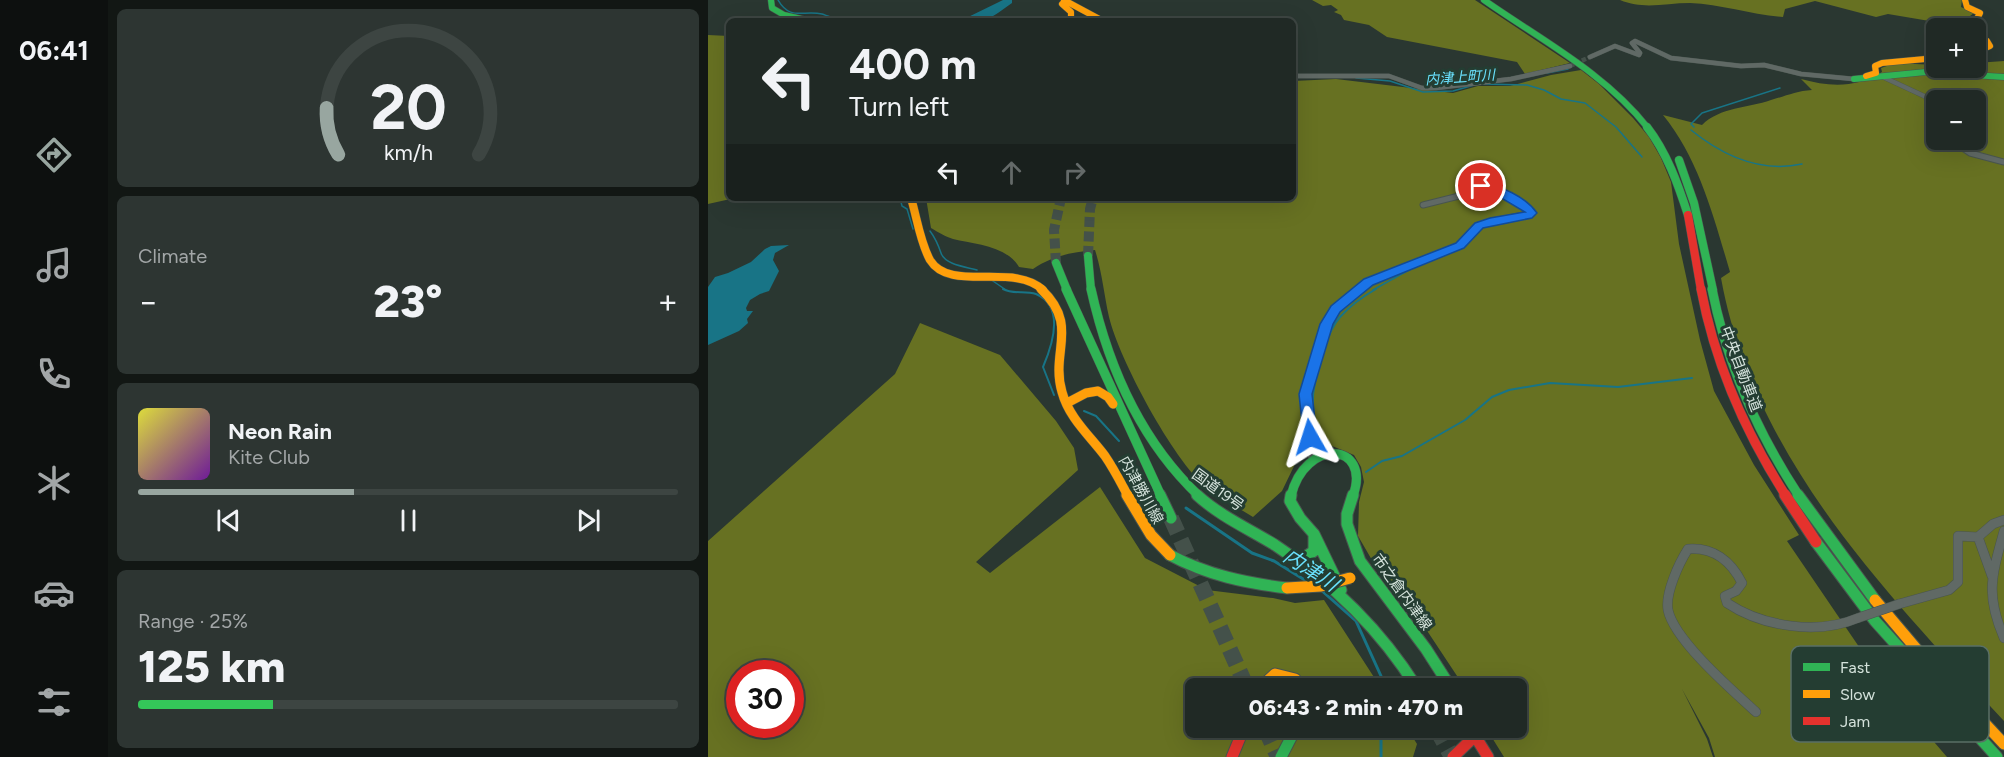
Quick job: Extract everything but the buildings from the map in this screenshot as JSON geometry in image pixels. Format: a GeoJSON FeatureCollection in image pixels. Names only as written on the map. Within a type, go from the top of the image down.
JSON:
{"type":"FeatureCollection","features":[{"type":"Feature","properties":{"kind":"main road"},"geometry":{"type":"LineString","coordinates":[[771,0],[772,8],[778,13],[798,18]]}},
{"type":"Feature","properties":{"kind":"main road"},"geometry":{"type":"LineString","coordinates":[[1052,0],[1063,2],[1097,18]]}},
{"type":"Feature","properties":{"kind":"main road","name":"中央自動車道"},"geometry":{"type":"LineString","coordinates":[[1484,0],[1600,77],[1627,101],[1652,130],[1677,174],[1685,201],[1703,303],[1716,352],[1730,389],[1761,453],[1813,536],[1860,601],[1897,646]]}},
{"type":"Feature","properties":{"kind":"main road","name":"中央自動車道"},"geometry":{"type":"LineString","coordinates":[[1492,0],[1607,76],[1635,101],[1669,142],[1688,178],[1714,304],[1742,389],[1774,453],[1802,499],[1873,597],[1914,646]]}},
{"type":"Feature","properties":{"kind":"main road"},"geometry":{"type":"LineString","coordinates":[[1965,0],[1967,7],[1980,13],[1977,18]]}},
{"type":"Feature","properties":{"kind":"main road"},"geometry":{"type":"LineString","coordinates":[[1063,2],[1071,12],[1071,18]]}},
{"type":"Feature","properties":{"kind":"main road"},"geometry":{"type":"LineString","coordinates":[[1063,2],[1086,18]]}},
{"type":"Feature","properties":{"kind":"main road"},"geometry":{"type":"LineString","coordinates":[[1854,79],[1876,73],[1875,66],[1882,63],[1926,59]]}},
{"type":"Feature","properties":{"kind":"main road"},"geometry":{"type":"LineString","coordinates":[[1854,79],[1868,81],[1901,74],[1979,74],[2004,77]]}},
{"type":"Feature","properties":{"kind":"main road","name":"内津勝川線"},"geometry":{"type":"LineString","coordinates":[[912,201],[931,262],[939,269],[964,277],[1017,275],[1043,289],[1055,302],[1061,325],[1059,366],[1061,390],[1079,427],[1107,459],[1139,521],[1157,544],[1185,566],[1213,576],[1287,588],[1322,586],[1350,578],[1365,570]]}},
{"type":"Feature","properties":{"kind":"main road","name":"国道19号"},"geometry":{"type":"LineString","coordinates":[[1088,256],[1089,286],[1106,341],[1148,435],[1166,463],[1179,479],[1204,501],[1299,561],[1344,595],[1388,642],[1411,678]]}},
{"type":"Feature","properties":{"kind":"main road"},"geometry":{"type":"LineString","coordinates":[[1056,263],[1070,300],[1171,518]]}},
{"type":"Feature","properties":{"kind":"main road"},"geometry":{"type":"LineString","coordinates":[[1096,353],[1093,361],[1100,380],[1096,391]]}},
{"type":"Feature","properties":{"kind":"main road"},"geometry":{"type":"LineString","coordinates":[[1067,403],[1101,391],[1109,397],[1120,420],[1129,425]]}},
{"type":"Feature","properties":{"kind":"main road","name":"市之倉内津線"},"geometry":{"type":"LineString","coordinates":[[1312,457],[1332,453],[1348,459],[1356,469],[1357,484],[1347,517],[1349,536],[1365,570],[1444,678]]}},
{"type":"Feature","properties":{"kind":"main road"},"geometry":{"type":"LineString","coordinates":[[1312,457],[1300,470],[1290,501],[1300,518],[1314,534],[1344,595]]}},
{"type":"Feature","properties":{"kind":"main road"},"geometry":{"type":"LineString","coordinates":[[1299,561],[1314,551],[1314,534]]}},
{"type":"Feature","properties":{"kind":"main road"},"geometry":{"type":"LineString","coordinates":[[1270,678],[1275,674],[1289,675],[1294,678]]}},
{"type":"Feature","properties":{"kind":"main road","name":"中央自動車道"},"geometry":{"type":"LineString","coordinates":[[1989,728],[2004,744]]}},
{"type":"Feature","properties":{"kind":"main road"},"geometry":{"type":"LineString","coordinates":[[1232,757],[1240,738]]}},
{"type":"Feature","properties":{"kind":"main road"},"geometry":{"type":"LineString","coordinates":[[1281,757],[1291,738]]}},
{"type":"Feature","properties":{"kind":"main road"},"geometry":{"type":"LineString","coordinates":[[1453,757],[1468,738]]}},
{"type":"Feature","properties":{"kind":"main road"},"geometry":{"type":"LineString","coordinates":[[1477,738],[1488,757]]}},
{"type":"Feature","properties":{"kind":"main road","name":"中央自動車道"},"geometry":{"type":"LineString","coordinates":[[1983,742],[1997,757]]}},
{"type":"Feature","properties":{"kind":"street"},"geometry":{"type":"LineString","coordinates":[[1590,57],[1615,46],[1638,55],[1640,53],[1632,43],[1635,41],[1649,46],[1662,56],[1671,58],[1741,66],[1764,65],[1801,74],[1854,79]]}},
{"type":"Feature","properties":{"kind":"street"},"geometry":{"type":"LineString","coordinates":[[1296,76],[1389,76],[1422,88],[1436,88],[1511,79],[1570,66]]}},
{"type":"Feature","properties":{"kind":"street"},"geometry":{"type":"LineString","coordinates":[[1883,77],[1926,99]]}},
{"type":"Feature","properties":{"kind":"street"},"geometry":{"type":"LineString","coordinates":[[1962,150],[1974,156],[2004,162]]}},
{"type":"Feature","properties":{"kind":"street"},"geometry":{"type":"LineString","coordinates":[[1312,457],[1305,394],[1326,324],[1336,309],[1368,282],[1460,245],[1479,225],[1531,213],[1527,207],[1486,186],[1467,194],[1423,205]]}},
{"type":"Feature","properties":{"kind":"street"},"geometry":{"type":"LineString","coordinates":[[1756,712],[1722,680],[1690,644],[1676,626],[1668,608],[1678,562],[1688,549],[1700,546],[1717,553],[1738,574],[1742,584],[1736,591],[1725,596],[1726,603],[1736,611],[1765,620],[1815,626],[1837,625],[1949,590],[1958,582],[1958,536],[1978,537],[1993,524],[2004,520]]}},
{"type":"Feature","properties":{"kind":"street"},"geometry":{"type":"LineString","coordinates":[[2004,531],[1992,576],[1993,613],[2004,638]]}},
{"type":"Feature","properties":{"kind":"street"},"geometry":{"type":"LineString","coordinates":[[1978,537],[1992,576]]}},
{"type":"Feature","properties":{"kind":"green space"},"geometry":{"type":"Polygon","coordinates":[[[1312,0],[1475,0],[1570,63],[1525,74],[1517,62],[1387,37],[1369,25],[1344,20],[1341,15],[1334,12],[1338,10],[1331,5],[1323,6],[1312,0]]]}},
{"type":"Feature","properties":{"kind":"green space"},"geometry":{"type":"Polygon","coordinates":[[[1620,0],[1962,0],[1961,7],[1974,13],[1967,18],[1926,18],[1926,20],[1888,14],[1876,17],[1815,1],[1785,9],[1783,17],[1702,4],[1638,5],[1620,0]]]}},
{"type":"Feature","properties":{"kind":"green space"},"geometry":{"type":"Polygon","coordinates":[[[708,35],[726,36],[726,200],[708,204],[708,35]]]}},
{"type":"Feature","properties":{"kind":"green space"},"geometry":{"type":"Polygon","coordinates":[[[2004,61],[2004,721],[1989,704],[1989,646],[1936,646],[1830,519],[1794,463],[1762,405],[1738,344],[1721,278],[1730,272],[1704,190],[1686,150],[1663,115],[1702,125],[1726,111],[1812,90],[1801,79],[1833,85],[1853,83],[1882,72],[1881,68],[1901,64],[1926,64],[1926,78],[1986,78],[1986,62],[2004,61]]]}},
{"type":"Feature","properties":{"kind":"green space"},"geometry":{"type":"Polygon","coordinates":[[[1581,70],[1599,84],[1633,118],[1649,137],[1661,158],[1671,182],[1679,244],[1700,340],[1714,391],[1754,465],[1799,535],[1787,541],[1858,646],[1791,646],[1791,742],[1934,742],[1947,757],[1715,757],[1709,738],[1682,689],[1707,739],[1713,757],[1504,757],[1492,738],[1527,738],[1527,678],[1458,678],[1412,608],[1383,579],[1358,536],[1359,502],[1364,482],[1361,467],[1354,455],[1332,446],[1316,447],[1307,452],[1296,462],[1282,491],[1253,517],[1206,487],[1178,455],[1163,432],[1135,382],[1115,335],[1095,250],[1062,255],[1033,269],[1019,267],[1007,254],[998,250],[953,239],[931,228],[926,201],[1296,201],[1296,81],[1336,79],[1453,93],[1478,86],[1510,86],[1581,70]]]}},
{"type":"Feature","properties":{"kind":"green space"},"geometry":{"type":"Polygon","coordinates":[[[920,323],[1000,355],[1056,421],[1074,448],[1078,470],[976,562],[990,573],[1100,487],[1145,558],[1207,590],[1295,603],[1324,600],[1375,678],[1185,678],[1185,738],[1413,738],[1417,744],[1413,757],[708,757],[708,541],[895,374],[920,323]]]}},
{"type":"Feature","properties":{"kind":"water"},"geometry":{"type":"Polygon","coordinates":[[[1003,0],[1012,0],[1012,3],[994,16],[966,18],[1003,0]]]}},
{"type":"Feature","properties":{"kind":"water"},"geometry":{"type":"Polygon","coordinates":[[[789,245],[775,253],[773,260],[779,271],[769,291],[750,300],[746,308],[747,311],[753,311],[747,319],[748,323],[739,331],[708,345],[708,287],[715,277],[751,262],[771,246],[789,245]]]}},
{"type":"Feature","properties":{"kind":"waterway","name":"内津川"},"geometry":{"type":"LineString","coordinates":[[778,0],[792,13],[815,13],[833,18]]}},
{"type":"Feature","properties":{"kind":"waterway"},"geometry":{"type":"LineString","coordinates":[[1547,73],[1568,69]]}},
{"type":"Feature","properties":{"kind":"waterway","name":"内津上町川"},"geometry":{"type":"LineString","coordinates":[[1356,78],[1390,81],[1423,92],[1453,91],[1474,85]]}},
{"type":"Feature","properties":{"kind":"waterway","name":"内津上町川"},"geometry":{"type":"LineString","coordinates":[[1482,84],[1527,85],[1544,90],[1561,99],[1585,103],[1616,127],[1642,157]]}},
{"type":"Feature","properties":{"kind":"waterway"},"geometry":{"type":"LineString","coordinates":[[1694,127],[1691,124],[1702,113],[1780,88]]}},
{"type":"Feature","properties":{"kind":"waterway"},"geometry":{"type":"LineString","coordinates":[[1691,130],[1716,148],[1743,160],[1771,166],[1802,164]]}},
{"type":"Feature","properties":{"kind":"waterway","name":"内津川"},"geometry":{"type":"LineString","coordinates":[[901,201],[902,206],[907,209],[913,229]]}},
{"type":"Feature","properties":{"kind":"waterway","name":"内津川"},"geometry":{"type":"LineString","coordinates":[[930,231],[943,257],[957,265],[977,270]]}},
{"type":"Feature","properties":{"kind":"waterway"},"geometry":{"type":"LineString","coordinates":[[1373,290],[1416,266]]}},
{"type":"Feature","properties":{"kind":"waterway","name":"内津川"},"geometry":{"type":"LineString","coordinates":[[990,279],[1006,290]]}},
{"type":"Feature","properties":{"kind":"waterway","name":"内津川"},"geometry":{"type":"LineString","coordinates":[[1003,289],[1036,294],[1051,308],[1054,317],[1053,338],[1043,367],[1054,395]]}},
{"type":"Feature","properties":{"kind":"waterway"},"geometry":{"type":"LineString","coordinates":[[1322,448],[1313,410],[1313,394],[1323,351],[1340,317],[1356,302],[1376,289]]}},
{"type":"Feature","properties":{"kind":"waterway"},"geometry":{"type":"LineString","coordinates":[[1366,472],[1382,461],[1402,456],[1465,420],[1492,397],[1509,390],[1550,383],[1618,387],[1692,378]]}},
{"type":"Feature","properties":{"kind":"waterway","name":"内津川"},"geometry":{"type":"LineString","coordinates":[[1084,411],[1096,416],[1119,441]]}},
{"type":"Feature","properties":{"kind":"waterway","name":"内津川"},"geometry":{"type":"LineString","coordinates":[[1186,508],[1252,553],[1274,561],[1308,582]]}},
{"type":"Feature","properties":{"kind":"waterway","name":"内津川"},"geometry":{"type":"LineString","coordinates":[[1321,590],[1356,621],[1381,678]]}},
{"type":"Feature","properties":{"kind":"waterway","name":"内津川"},"geometry":{"type":"LineString","coordinates":[[1381,738],[1381,757]]}},
{"type":"Feature","properties":{"kind":"tunnel"},"geometry":{"type":"LineString","coordinates":[[1570,66],[1590,57]]}},
{"type":"Feature","properties":{"kind":"tunnel"},"geometry":{"type":"LineString","coordinates":[[1056,263],[1054,230],[1060,201]]}},
{"type":"Feature","properties":{"kind":"tunnel"},"geometry":{"type":"LineString","coordinates":[[1088,256],[1092,201]]}},
{"type":"Feature","properties":{"kind":"tunnel"},"geometry":{"type":"LineString","coordinates":[[1171,518],[1243,678]]}},
{"type":"Feature","properties":{"kind":"tunnel"},"geometry":{"type":"LineString","coordinates":[[1269,738],[1278,757]]}},
{"type":"Feature","properties":{"kind":"tunnel"},"geometry":{"type":"LineString","coordinates":[[1442,738],[1452,757]]}},
{"type":"Feature","properties":{"kind":"traffic: fast"},"geometry":{"type":"LineString","coordinates":[[771,0],[772,8],[784,15],[797,18]]}},
{"type":"Feature","properties":{"kind":"traffic: fast"},"geometry":{"type":"LineString","coordinates":[[1484,0],[1581,65],[1609,86],[1634,110],[1656,138],[1674,173],[1688,215]]}},
{"type":"Feature","properties":{"kind":"traffic: fast"},"geometry":{"type":"LineString","coordinates":[[1854,79],[1926,72],[2004,77]]}},
{"type":"Feature","properties":{"kind":"traffic: fast"},"geometry":{"type":"LineString","coordinates":[[1679,160],[1700,225],[1723,337],[1734,373],[1749,408],[1786,476],[1829,540],[1875,600]]}},
{"type":"Feature","properties":{"kind":"traffic: fast"},"geometry":{"type":"LineString","coordinates":[[1088,256],[1091,287],[1109,355],[1141,423],[1161,453],[1182,480],[1204,501],[1296,559],[1336,590],[1372,626],[1411,678]]}},
{"type":"Feature","properties":{"kind":"traffic: fast"},"geometry":{"type":"LineString","coordinates":[[1056,263],[1077,316],[1171,518]]}},
{"type":"Feature","properties":{"kind":"traffic: fast"},"geometry":{"type":"LineString","coordinates":[[1299,561],[1314,551],[1314,534],[1300,518],[1290,501],[1294,484],[1302,469],[1314,458],[1331,454],[1345,457],[1352,462],[1358,474],[1347,517],[1348,531],[1355,551],[1371,579],[1426,649],[1445,678]]}},
{"type":"Feature","properties":{"kind":"traffic: fast"},"geometry":{"type":"LineString","coordinates":[[1314,534],[1341,590]]}},
{"type":"Feature","properties":{"kind":"traffic: fast"},"geometry":{"type":"LineString","coordinates":[[1816,542],[1875,621],[1897,646]]}},
{"type":"Feature","properties":{"kind":"traffic: fast"},"geometry":{"type":"LineString","coordinates":[[1170,555],[1212,574],[1287,588]]}},
{"type":"Feature","properties":{"kind":"traffic: fast"},"geometry":{"type":"LineString","coordinates":[[1281,757],[1291,738]]}},
{"type":"Feature","properties":{"kind":"traffic: fast"},"geometry":{"type":"LineString","coordinates":[[1984,742],[1997,757]]}},
{"type":"Feature","properties":{"kind":"traffic: slow"},"geometry":{"type":"LineString","coordinates":[[1064,0],[1097,18]]}},
{"type":"Feature","properties":{"kind":"traffic: slow"},"geometry":{"type":"LineString","coordinates":[[1965,0],[1967,7],[1980,13],[1977,18]]}},
{"type":"Feature","properties":{"kind":"traffic: slow"},"geometry":{"type":"LineString","coordinates":[[1062,4],[1071,12],[1071,18]]}},
{"type":"Feature","properties":{"kind":"traffic: slow"},"geometry":{"type":"LineString","coordinates":[[1986,40],[1990,46],[1986,48]]}},
{"type":"Feature","properties":{"kind":"traffic: slow"},"geometry":{"type":"LineString","coordinates":[[1866,76],[1876,73],[1875,66],[1882,63],[1926,59]]}},
{"type":"Feature","properties":{"kind":"traffic: slow"},"geometry":{"type":"LineString","coordinates":[[912,201],[930,259],[944,272],[958,276],[1007,276],[1023,279],[1039,286],[1053,300],[1062,321],[1059,378],[1065,400],[1076,420],[1111,465],[1143,524],[1159,546],[1170,555]]}},
{"type":"Feature","properties":{"kind":"traffic: slow"},"geometry":{"type":"LineString","coordinates":[[1067,403],[1086,393],[1098,391],[1108,397],[1113,404]]}},
{"type":"Feature","properties":{"kind":"traffic: slow"},"geometry":{"type":"LineString","coordinates":[[1287,588],[1321,586],[1350,578]]}},
{"type":"Feature","properties":{"kind":"traffic: slow"},"geometry":{"type":"LineString","coordinates":[[1875,600],[1914,646]]}},
{"type":"Feature","properties":{"kind":"traffic: slow"},"geometry":{"type":"LineString","coordinates":[[1271,678],[1275,674],[1292,678]]}},
{"type":"Feature","properties":{"kind":"traffic: slow"},"geometry":{"type":"LineString","coordinates":[[1989,728],[2004,744]]}},
{"type":"Feature","properties":{"kind":"traffic: jam"},"geometry":{"type":"LineString","coordinates":[[1688,215],[1707,317],[1718,359],[1741,415],[1768,468],[1816,542]]}},
{"type":"Feature","properties":{"kind":"traffic: jam"},"geometry":{"type":"LineString","coordinates":[[1232,757],[1240,738]]}},
{"type":"Feature","properties":{"kind":"traffic: jam"},"geometry":{"type":"LineString","coordinates":[[1453,757],[1473,738]]}},
{"type":"Feature","properties":{"kind":"traffic: jam"},"geometry":{"type":"LineString","coordinates":[[1476,738],[1488,757]]}},
{"type":"Feature","properties":{"kind":"route"},"geometry":{"type":"LineString","coordinates":[[1310,437],[1305,394],[1326,324],[1336,309],[1368,282],[1460,245],[1479,225],[1531,213],[1527,207],[1491,187],[1481,186]]}}]}
